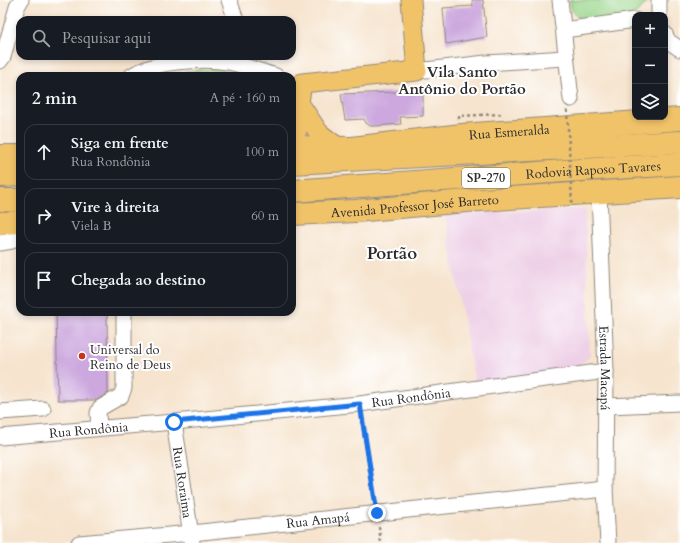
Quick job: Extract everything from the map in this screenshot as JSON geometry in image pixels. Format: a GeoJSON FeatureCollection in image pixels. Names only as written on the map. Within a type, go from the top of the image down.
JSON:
{"type":"FeatureCollection","features":[{"type":"Feature","properties":{"kind":"highway","name":"Rua Esmeralda"},"geometry":{"type":"LineString","coordinates":[[340,148],[352,148],[462,135],[680,119]]}},
{"type":"Feature","properties":{"kind":"highway","name":"Rodovia Raposo Tavares"},"geometry":{"type":"LineString","coordinates":[[296,163],[680,142]]}},
{"type":"Feature","properties":{"kind":"highway"},"geometry":{"type":"LineString","coordinates":[[296,147],[340,148]]}},
{"type":"Feature","properties":{"kind":"highway"},"geometry":{"type":"LineString","coordinates":[[0,156],[16,156]]}},
{"type":"Feature","properties":{"kind":"highway","name":"Rodovia Raposo Tavares"},"geometry":{"type":"LineString","coordinates":[[296,192],[564,171],[680,164]]}},
{"type":"Feature","properties":{"kind":"highway"},"geometry":{"type":"LineString","coordinates":[[0,176],[16,175]]}},
{"type":"Feature","properties":{"kind":"highway","name":"Avenida Professor José Barreto"},"geometry":{"type":"LineString","coordinates":[[296,214],[680,187]]}},
{"type":"Feature","properties":{"kind":"highway"},"geometry":{"type":"LineString","coordinates":[[0,200],[16,200]]}},
{"type":"Feature","properties":{"kind":"main road"},"geometry":{"type":"LineString","coordinates":[[296,91],[417,71],[411,0]]}},
{"type":"Feature","properties":{"kind":"main road"},"geometry":{"type":"LineString","coordinates":[[296,91],[301,119],[296,133]]}},
{"type":"Feature","properties":{"kind":"main road"},"geometry":{"type":"LineString","coordinates":[[296,91],[318,133],[340,148]]}},
{"type":"Feature","properties":{"kind":"street"},"geometry":{"type":"LineString","coordinates":[[0,61],[3,58],[17,7],[21,0]]}},
{"type":"Feature","properties":{"kind":"street"},"geometry":{"type":"LineString","coordinates":[[229,0],[235,16]]}},
{"type":"Feature","properties":{"kind":"street"},"geometry":{"type":"LineString","coordinates":[[560,0],[564,30],[569,105]]}},
{"type":"Feature","properties":{"kind":"street"},"geometry":{"type":"LineString","coordinates":[[658,12],[659,0]]}},
{"type":"Feature","properties":{"kind":"street"},"geometry":{"type":"LineString","coordinates":[[564,30],[632,20]]}},
{"type":"Feature","properties":{"kind":"street"},"geometry":{"type":"LineString","coordinates":[[668,41],[680,49]]}},
{"type":"Feature","properties":{"kind":"street"},"geometry":{"type":"LineString","coordinates":[[417,71],[486,63],[565,58]]}},
{"type":"Feature","properties":{"kind":"street"},"geometry":{"type":"LineString","coordinates":[[141,72],[160,64],[211,61],[229,62],[254,67],[266,72]]}},
{"type":"Feature","properties":{"kind":"street","name":"Estrada Macapá"},"geometry":{"type":"LineString","coordinates":[[599,192],[606,371],[605,489],[608,543]]}},
{"type":"Feature","properties":{"kind":"street"},"geometry":{"type":"LineString","coordinates":[[0,243],[10,242],[14,238],[12,223]]}},
{"type":"Feature","properties":{"kind":"street"},"geometry":{"type":"LineString","coordinates":[[99,428],[98,413],[100,408],[121,396],[124,388],[124,316]]}},
{"type":"Feature","properties":{"kind":"street","name":"Rua Rondônia"},"geometry":{"type":"LineString","coordinates":[[0,438],[360,404],[606,371]]}},
{"type":"Feature","properties":{"kind":"street"},"geometry":{"type":"LineString","coordinates":[[606,406],[680,403]]}},
{"type":"Feature","properties":{"kind":"street"},"geometry":{"type":"LineString","coordinates":[[0,412],[43,409]]}},
{"type":"Feature","properties":{"kind":"street","name":"Rua Roraima"},"geometry":{"type":"LineString","coordinates":[[174,422],[192,538]]}},
{"type":"Feature","properties":{"kind":"street","name":"Rua Amapá"},"geometry":{"type":"LineString","coordinates":[[79,543],[192,538],[377,513],[605,489]]}},
{"type":"Feature","properties":{"kind":"path"},"geometry":{"type":"LineString","coordinates":[[569,105],[572,203]]}},
{"type":"Feature","properties":{"kind":"path"},"geometry":{"type":"LineString","coordinates":[[360,404],[381,543]]}},
{"type":"Feature","properties":{"kind":"shaded area"},"geometry":{"type":"Polygon","coordinates":[[[585,209],[590,356],[576,368],[475,385],[445,214],[585,209]]]}},
{"type":"Feature","properties":{"kind":"green space"},"geometry":{"type":"Polygon","coordinates":[[[570,0],[648,0],[637,12],[632,12],[632,15],[620,20],[582,21],[571,10],[570,0]]]}},
{"type":"Feature","properties":{"kind":"green space"},"geometry":{"type":"Polygon","coordinates":[[[219,69],[235,72],[180,72],[219,69]]]}},
{"type":"Feature","properties":{"kind":"building"},"geometry":{"type":"Polygon","coordinates":[[[472,0],[483,0],[487,37],[446,44],[443,8],[473,6],[472,0]]]}},
{"type":"Feature","properties":{"kind":"building"},"geometry":{"type":"Polygon","coordinates":[[[423,91],[423,116],[400,117],[401,124],[376,126],[370,126],[364,119],[345,120],[341,94],[423,91]]]}},
{"type":"Feature","properties":{"kind":"building","name":"Universal do Reino de Deus"},"geometry":{"type":"Polygon","coordinates":[[[56,316],[107,316],[108,393],[97,400],[58,400],[56,316]]]}},
{"type":"Feature","properties":{"kind":"place","name":"Universal do Reino de Deus"},"geometry":{"type":"Point","coordinates":[82,356]}},
{"type":"Feature","properties":{"kind":"district","name":"Vila Santo Antônio do Portão"},"geometry":{"type":"Point","coordinates":[462,80]}},
{"type":"Feature","properties":{"kind":"district","name":"Portão"},"geometry":{"type":"Point","coordinates":[392,253]}},
{"type":"Feature","properties":{"kind":"route"},"geometry":{"type":"LineString","coordinates":[[174,422],[360,404],[377,513]]}}]}
